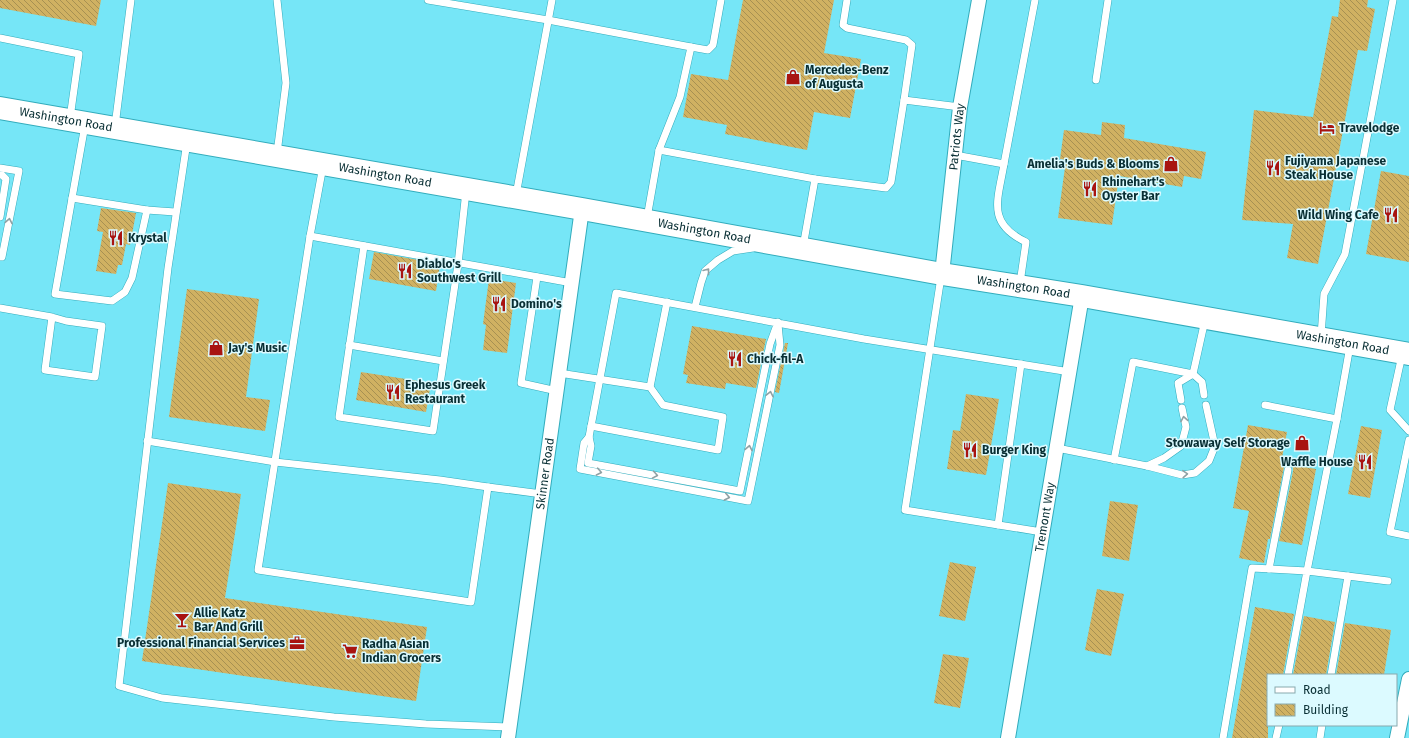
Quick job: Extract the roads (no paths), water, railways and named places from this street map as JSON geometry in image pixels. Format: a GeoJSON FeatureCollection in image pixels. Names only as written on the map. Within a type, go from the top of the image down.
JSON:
{"type":"FeatureCollection","features":[{"type":"Feature","properties":{"kind":"main road","name":"Washington Road"},"geometry":{"type":"LineString","coordinates":[[0,108],[582,209],[942,274],[1082,296],[1406,353]]}},
{"type":"Feature","properties":{"kind":"street","name":"Patriots Way"},"geometry":{"type":"LineString","coordinates":[[942,274],[960,106],[979,0]]}},
{"type":"Feature","properties":{"kind":"street","name":"Skinner Road"},"geometry":{"type":"LineString","coordinates":[[509,733],[582,209]]}},
{"type":"Feature","properties":{"kind":"street","name":"Tremont Way"},"geometry":{"type":"LineString","coordinates":[[1008,738],[1082,296]]}},
{"type":"Feature","properties":{"kind":"street"},"geometry":{"type":"LineString","coordinates":[[1398,738],[1409,679]]}},
{"type":"Feature","properties":{"kind":"lane"},"geometry":{"type":"LineString","coordinates":[[115,128],[131,0]]}},
{"type":"Feature","properties":{"kind":"lane"},"geometry":{"type":"LineString","coordinates":[[276,156],[286,83],[277,0]]}},
{"type":"Feature","properties":{"kind":"lane"},"geometry":{"type":"LineString","coordinates":[[428,0],[548,20],[708,50],[713,44],[721,0]]}},
{"type":"Feature","properties":{"kind":"lane"},"geometry":{"type":"LineString","coordinates":[[516,198],[552,0]]}},
{"type":"Feature","properties":{"kind":"lane"},"geometry":{"type":"LineString","coordinates":[[659,150],[815,179],[886,188],[891,182],[912,45],[906,40],[847,28],[843,25],[847,0]]}},
{"type":"Feature","properties":{"kind":"lane"},"geometry":{"type":"LineString","coordinates":[[1020,286],[1026,242],[1013,236],[1002,225],[997,209],[1035,0]]}},
{"type":"Feature","properties":{"kind":"lane"},"geometry":{"type":"LineString","coordinates":[[1096,80],[1108,0]]}},
{"type":"Feature","properties":{"kind":"lane"},"geometry":{"type":"LineString","coordinates":[[1321,338],[1324,294],[1345,254],[1393,0]]}},
{"type":"Feature","properties":{"kind":"lane"},"geometry":{"type":"LineString","coordinates":[[0,38],[79,54],[77,122],[72,198],[55,294],[112,301],[125,292],[132,278],[147,210]]}},
{"type":"Feature","properties":{"kind":"lane"},"geometry":{"type":"LineString","coordinates":[[646,221],[659,150],[680,97],[691,47]]}},
{"type":"Feature","properties":{"kind":"lane"},"geometry":{"type":"LineString","coordinates":[[904,100],[960,106]]}},
{"type":"Feature","properties":{"kind":"lane"},"geometry":{"type":"LineString","coordinates":[[187,141],[175,212],[119,686],[162,698],[334,717],[426,724],[509,733]]}},
{"type":"Feature","properties":{"kind":"lane"},"geometry":{"type":"LineString","coordinates":[[955,156],[1004,164]]}},
{"type":"Feature","properties":{"kind":"lane"},"geometry":{"type":"LineString","coordinates":[[323,164],[310,236],[258,570],[471,602],[488,487]]}},
{"type":"Feature","properties":{"kind":"lane"},"geometry":{"type":"LineString","coordinates":[[0,168],[19,171],[2,257],[0,257]]}},
{"type":"Feature","properties":{"kind":"lane"},"geometry":{"type":"LineString","coordinates":[[0,175],[6,179],[0,217]]}},
{"type":"Feature","properties":{"kind":"lane"},"geometry":{"type":"LineString","coordinates":[[695,307],[700,283],[705,271],[718,260],[733,251],[753,248],[799,248],[815,179]]}},
{"type":"Feature","properties":{"kind":"lane"},"geometry":{"type":"LineString","coordinates":[[364,246],[339,417],[433,431],[458,264],[467,189]]}},
{"type":"Feature","properties":{"kind":"lane"},"geometry":{"type":"LineString","coordinates":[[72,198],[147,210],[175,212]]}},
{"type":"Feature","properties":{"kind":"lane"},"geometry":{"type":"LineString","coordinates":[[310,236],[458,264],[572,283]]}},
{"type":"Feature","properties":{"kind":"lane"},"geometry":{"type":"LineString","coordinates":[[942,274],[905,510],[1042,532]]}},
{"type":"Feature","properties":{"kind":"lane"},"geometry":{"type":"LineString","coordinates":[[537,277],[521,383],[557,391]]}},
{"type":"Feature","properties":{"kind":"lane"},"geometry":{"type":"LineString","coordinates":[[778,322],[770,344],[740,491],[588,463],[591,446],[589,437],[616,293],[778,322],[864,339],[1070,372]]}},
{"type":"Feature","properties":{"kind":"lane"},"geometry":{"type":"LineString","coordinates":[[650,387],[667,302]]}},
{"type":"Feature","properties":{"kind":"lane"},"geometry":{"type":"LineString","coordinates":[[0,308],[52,317],[66,321],[102,326],[95,377],[45,370],[52,317]]}},
{"type":"Feature","properties":{"kind":"lane"},"geometry":{"type":"LineString","coordinates":[[1181,400],[1178,383],[1193,374],[1205,318]]}},
{"type":"Feature","properties":{"kind":"lane"},"geometry":{"type":"LineString","coordinates":[[589,437],[584,443],[580,469],[748,501],[780,345],[778,322]]}},
{"type":"Feature","properties":{"kind":"lane"},"geometry":{"type":"LineString","coordinates":[[1288,674],[1350,343]]}},
{"type":"Feature","properties":{"kind":"lane"},"geometry":{"type":"LineString","coordinates":[[350,345],[443,361]]}},
{"type":"Feature","properties":{"kind":"lane"},"geometry":{"type":"LineString","coordinates":[[1406,353],[1390,410],[1409,430]]}},
{"type":"Feature","properties":{"kind":"lane"},"geometry":{"type":"LineString","coordinates":[[1114,460],[1132,362],[1193,374],[1202,382],[1204,395]]}},
{"type":"Feature","properties":{"kind":"lane"},"geometry":{"type":"LineString","coordinates":[[998,525],[1021,364]]}},
{"type":"Feature","properties":{"kind":"lane"},"geometry":{"type":"LineString","coordinates":[[559,373],[650,387],[663,405],[723,417],[718,450],[591,426]]}},
{"type":"Feature","properties":{"kind":"lane"},"geometry":{"type":"LineString","coordinates":[[1057,448],[1147,466],[1182,475],[1195,473],[1209,461],[1215,446],[1206,405]]}},
{"type":"Feature","properties":{"kind":"lane"},"geometry":{"type":"LineString","coordinates":[[1265,405],[1337,419]]}},
{"type":"Feature","properties":{"kind":"lane"},"geometry":{"type":"LineString","coordinates":[[1147,466],[1164,458],[1181,446],[1186,427],[1182,408]]}},
{"type":"Feature","properties":{"kind":"lane"},"geometry":{"type":"LineString","coordinates":[[1409,440],[1390,532],[1409,536]]}},
{"type":"Feature","properties":{"kind":"lane"},"geometry":{"type":"LineString","coordinates":[[147,441],[275,462],[440,480],[542,494]]}},
{"type":"Feature","properties":{"kind":"lane"},"geometry":{"type":"LineString","coordinates":[[1269,569],[1288,470]]}},
{"type":"Feature","properties":{"kind":"lane"},"geometry":{"type":"LineString","coordinates":[[1223,738],[1252,568],[1307,571],[1388,581]]}},
{"type":"Feature","properties":{"kind":"lane"},"geometry":{"type":"LineString","coordinates":[[1331,674],[1348,576]]}},
{"type":"Feature","properties":{"kind":"lane"},"geometry":{"type":"LineString","coordinates":[[1276,738],[1279,726]]}},
{"type":"Feature","properties":{"kind":"lane"},"geometry":{"type":"LineString","coordinates":[[1320,738],[1322,726]]}},
{"type":"Feature","properties":{"kind":"place","name":"Mercedes-Benz of Augusta"},"geometry":{"type":"Point","coordinates":[793,77]}},
{"type":"Feature","properties":{"kind":"place","name":"Travelodge"},"geometry":{"type":"Point","coordinates":[1327,128]}},
{"type":"Feature","properties":{"kind":"place","name":"Amelia's Buds & Blooms"},"geometry":{"type":"Point","coordinates":[1171,164]}},
{"type":"Feature","properties":{"kind":"place","name":"Fujiyama Japanese Steak House"},"geometry":{"type":"Point","coordinates":[1273,168]}},
{"type":"Feature","properties":{"kind":"place","name":"Rhinehart's Oyster Bar"},"geometry":{"type":"Point","coordinates":[1090,189]}},
{"type":"Feature","properties":{"kind":"place","name":"Wild Wing Cafe"},"geometry":{"type":"Point","coordinates":[1391,215]}},
{"type":"Feature","properties":{"kind":"place","name":"Krystal"},"geometry":{"type":"Point","coordinates":[116,238]}},
{"type":"Feature","properties":{"kind":"place","name":"Diablo's Southwest Grill"},"geometry":{"type":"Point","coordinates":[405,271]}},
{"type":"Feature","properties":{"kind":"place","name":"Domino's"},"geometry":{"type":"Point","coordinates":[499,304]}},
{"type":"Feature","properties":{"kind":"place","name":"Jay's Music"},"geometry":{"type":"Point","coordinates":[216,348]}},
{"type":"Feature","properties":{"kind":"place","name":"Chick-fil-A"},"geometry":{"type":"Point","coordinates":[735,359]}},
{"type":"Feature","properties":{"kind":"place","name":"Ephesus Greek Restaurant"},"geometry":{"type":"Point","coordinates":[393,392]}},
{"type":"Feature","properties":{"kind":"place","name":"Stowaway Self Storage"},"geometry":{"type":"Point","coordinates":[1302,443]}},
{"type":"Feature","properties":{"kind":"place","name":"Burger King"},"geometry":{"type":"Point","coordinates":[970,450]}},
{"type":"Feature","properties":{"kind":"place","name":"Waffle House"},"geometry":{"type":"Point","coordinates":[1365,462]}},
{"type":"Feature","properties":{"kind":"place","name":"Allie Katz Bar And Grill"},"geometry":{"type":"Point","coordinates":[182,620]}},
{"type":"Feature","properties":{"kind":"place","name":"Professional Financial Services"},"geometry":{"type":"Point","coordinates":[297,643]}},
{"type":"Feature","properties":{"kind":"place","name":"Radha Asian Indian Grocers"},"geometry":{"type":"Point","coordinates":[350,651]}}]}
